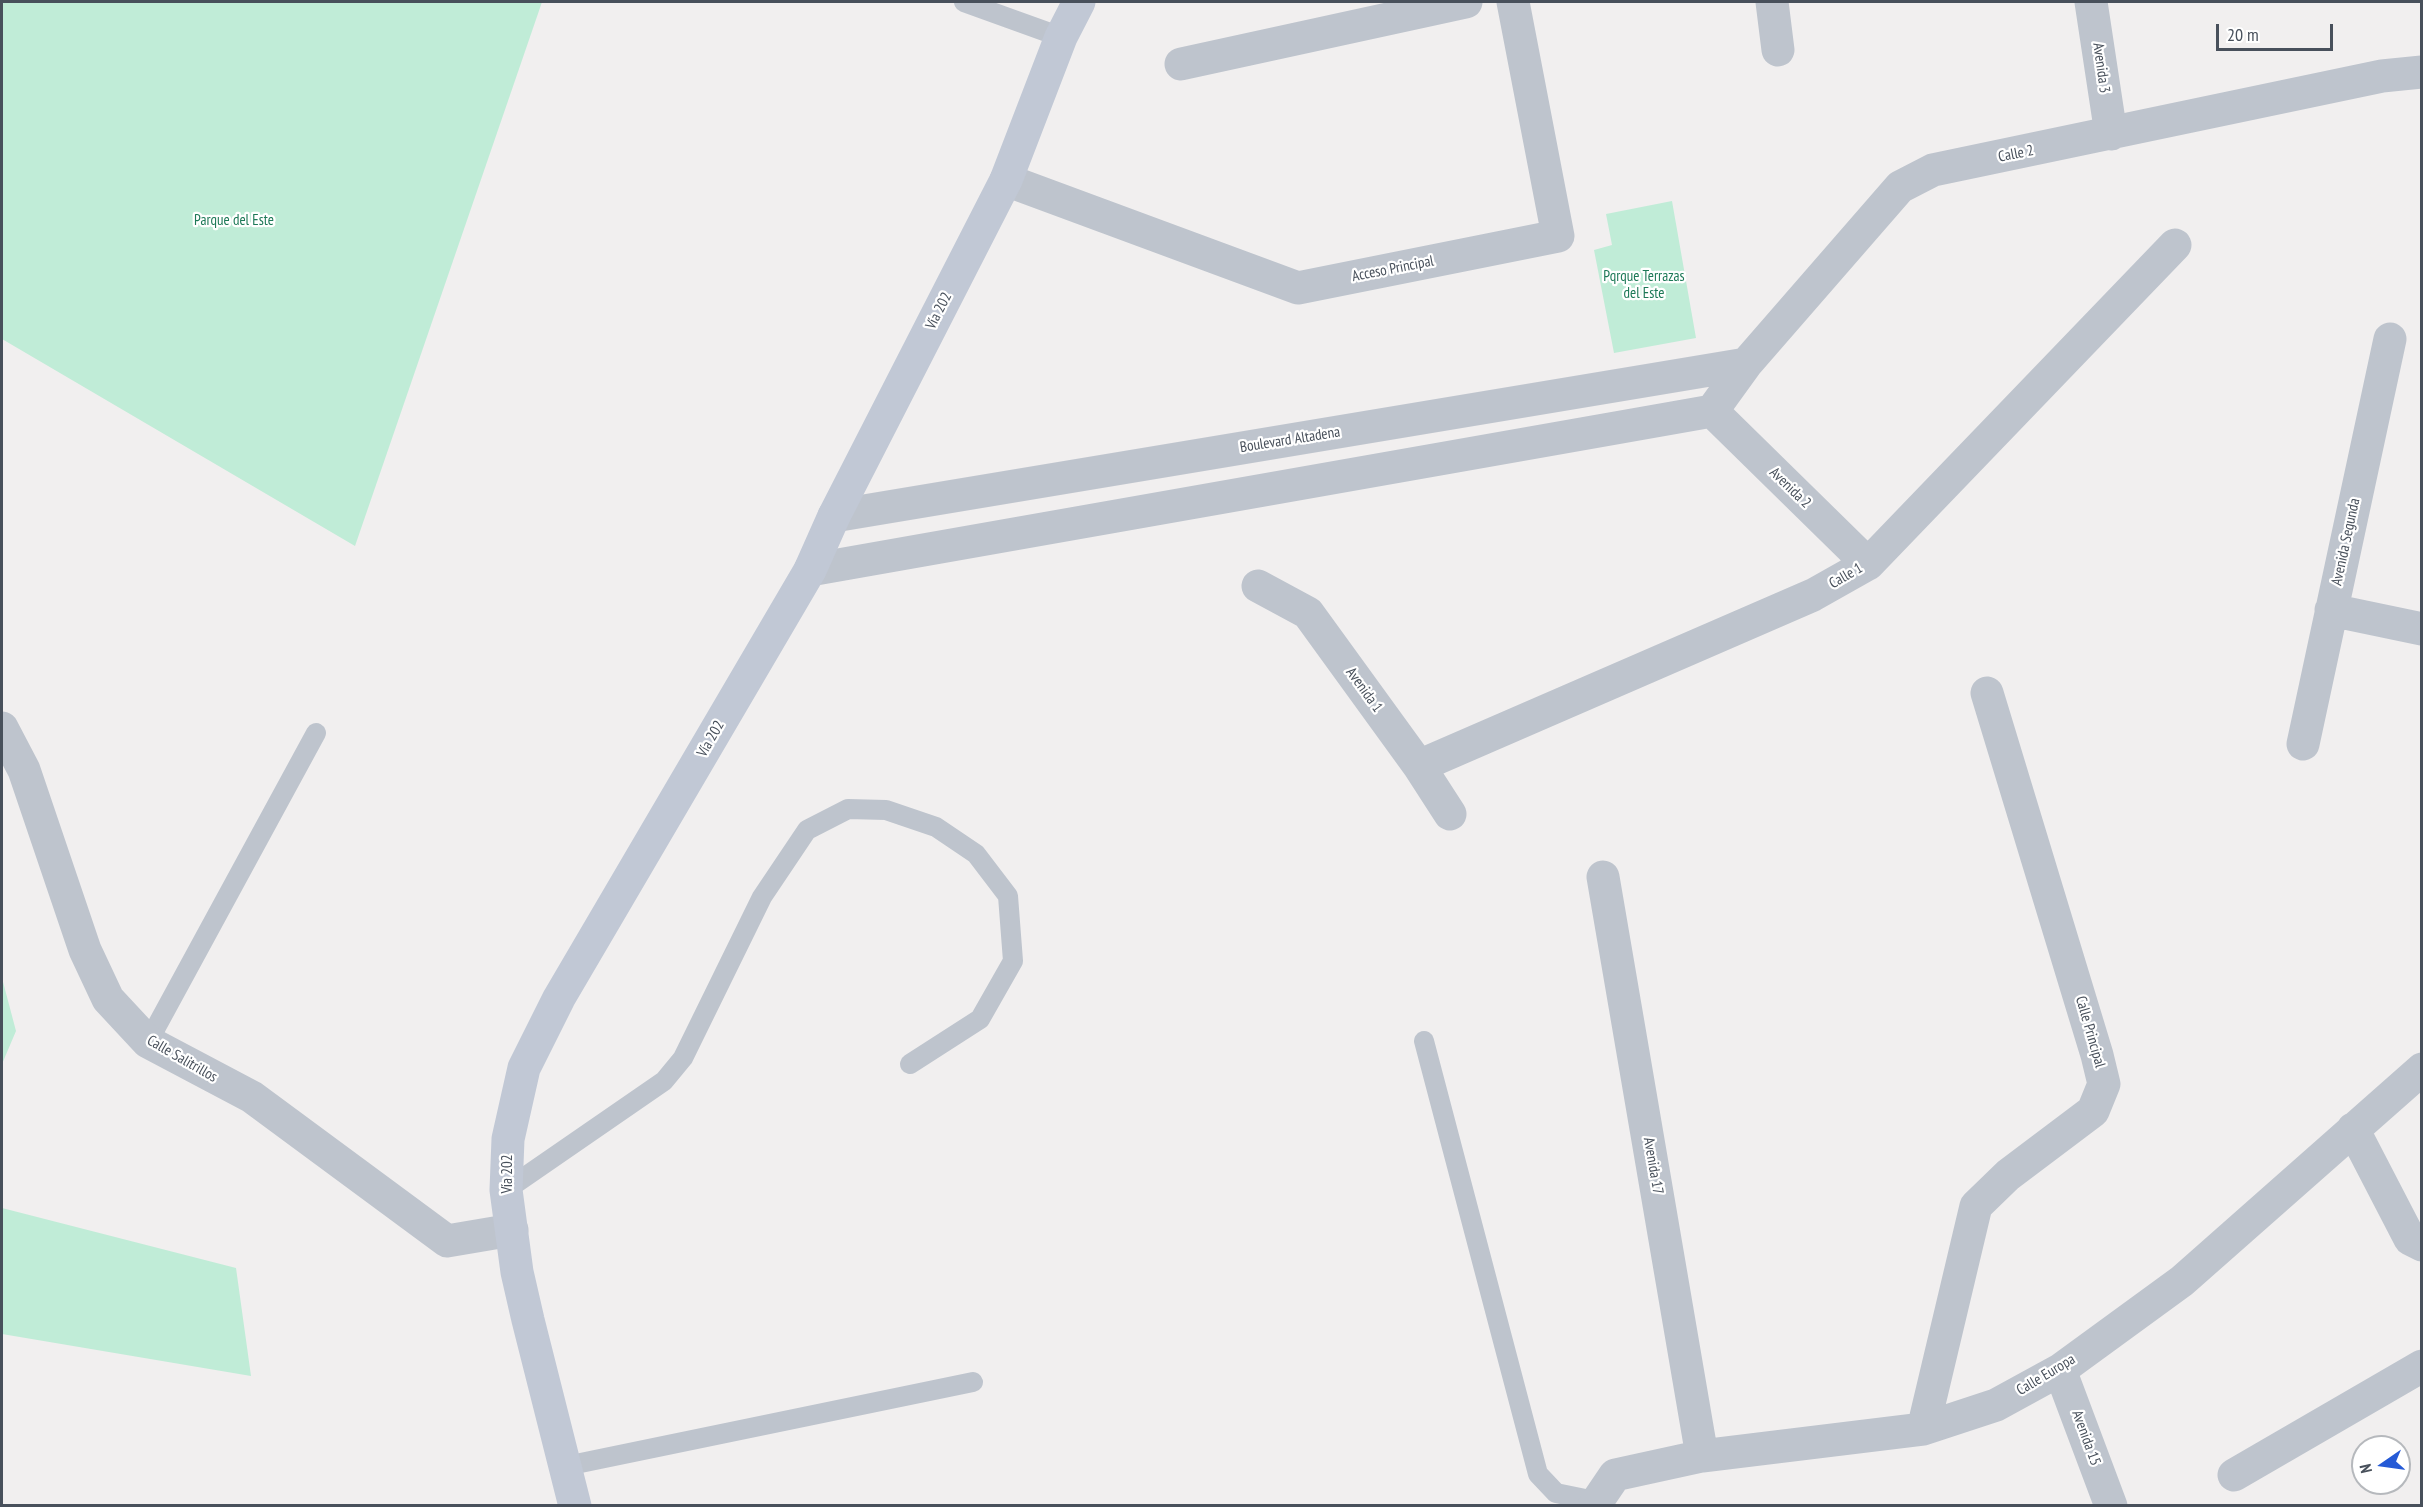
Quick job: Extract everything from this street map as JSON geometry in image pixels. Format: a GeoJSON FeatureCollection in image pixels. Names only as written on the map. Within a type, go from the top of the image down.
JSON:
{"type":"FeatureCollection","features":[{"type":"Feature","properties":{"kind":"main road","name":"Vía 202"},"geometry":{"type":"LineString","coordinates":[[575,1506],[528,1320],[518,1272],[506,1190],[508,1140],[524,1068],[559,998],[810,570],[834,516],[1006,180],[1061,37],[1079,2]]}},
{"type":"Feature","properties":{"kind":"street"},"geometry":{"type":"LineString","coordinates":[[1181,64],[1466,2]]}},
{"type":"Feature","properties":{"kind":"street","name":"Acceso Principal"},"geometry":{"type":"LineString","coordinates":[[1006,180],[1298,288],[1558,236],[1513,2]]}},
{"type":"Feature","properties":{"kind":"street"},"geometry":{"type":"LineString","coordinates":[[1772,2],[1778,50]]}},
{"type":"Feature","properties":{"kind":"street","name":"Avenida 3"},"geometry":{"type":"LineString","coordinates":[[2091,2],[2111,134]]}},
{"type":"Feature","properties":{"kind":"street","name":"Calle 2"},"geometry":{"type":"LineString","coordinates":[[1712,411],[1746,364],[1900,187],[1933,170],[2382,76],[2421,72]]}},
{"type":"Feature","properties":{"kind":"street","name":"Calle 1"},"geometry":{"type":"LineString","coordinates":[[1419,766],[1813,595],[1868,564],[2175,245]]}},
{"type":"Feature","properties":{"kind":"street","name":"Avenida Segunda"},"geometry":{"type":"LineString","coordinates":[[2303,744],[2390,339]]}},
{"type":"Feature","properties":{"kind":"street","name":"Boulevard Altadena"},"geometry":{"type":"LineString","coordinates":[[834,516],[1746,364]]}},
{"type":"Feature","properties":{"kind":"street"},"geometry":{"type":"LineString","coordinates":[[810,570],[1712,411]]}},
{"type":"Feature","properties":{"kind":"street","name":"Avenida 2"},"geometry":{"type":"LineString","coordinates":[[1712,411],[1868,564]]}},
{"type":"Feature","properties":{"kind":"street"},"geometry":{"type":"LineString","coordinates":[[1387,423],[1395,467]]}},
{"type":"Feature","properties":{"kind":"street"},"geometry":{"type":"LineString","coordinates":[[1078,475],[1086,522]]}},
{"type":"Feature","properties":{"kind":"street","name":"Avenida 1"},"geometry":{"type":"LineString","coordinates":[[1258,586],[1308,613],[1419,766],[1450,814]]}},
{"type":"Feature","properties":{"kind":"street"},"geometry":{"type":"LineString","coordinates":[[2331,610],[2421,629]]}},
{"type":"Feature","properties":{"kind":"street","name":"Calle Principal"},"geometry":{"type":"LineString","coordinates":[[1923,1429],[1976,1206],[2008,1175],[2093,1111],[2104,1084],[1987,693]]}},
{"type":"Feature","properties":{"kind":"street","name":"Calle Salitrillos"},"geometry":{"type":"LineString","coordinates":[[2,728],[24,770],[85,950],[108,999],[148,1042],[252,1097],[447,1241],[512,1230]]}},
{"type":"Feature","properties":{"kind":"street","name":"Avenida 17"},"geometry":{"type":"LineString","coordinates":[[1604,877],[1702,1456]]}},
{"type":"Feature","properties":{"kind":"street","name":"Calle Europa"},"geometry":{"type":"LineString","coordinates":[[1594,1503],[1615,1474],[1702,1456],[1923,1429],[1996,1405],[2060,1370],[2182,1281],[2353,1129],[2417,1085]]}},
{"type":"Feature","properties":{"kind":"street"},"geometry":{"type":"LineString","coordinates":[[2353,1129],[2410,1239],[2421,1245]]}},
{"type":"Feature","properties":{"kind":"street"},"geometry":{"type":"LineString","coordinates":[[2234,1475],[2421,1366]]}},
{"type":"Feature","properties":{"kind":"street","name":"Avenida 15"},"geometry":{"type":"LineString","coordinates":[[2060,1370],[2111,1506]]}},
{"type":"Feature","properties":{"kind":"lane"},"geometry":{"type":"LineString","coordinates":[[964,2],[1061,37]]}},
{"type":"Feature","properties":{"kind":"lane"},"geometry":{"type":"LineString","coordinates":[[148,1042],[316,733]]}},
{"type":"Feature","properties":{"kind":"lane"},"geometry":{"type":"LineString","coordinates":[[506,1190],[664,1081],[683,1058],[769,888],[807,831],[848,809],[886,810],[936,827],[976,854],[1008,896],[1013,961],[980,1019],[910,1064]]}},
{"type":"Feature","properties":{"kind":"lane"},"geometry":{"type":"LineString","coordinates":[[1424,1041],[1538,1474],[1556,1493],[1594,1503]]}},
{"type":"Feature","properties":{"kind":"lane"},"geometry":{"type":"LineString","coordinates":[[566,1466],[973,1382]]}},
{"type":"Feature","properties":{"kind":"green space","name":"Parque del Este"},"geometry":{"type":"Polygon","coordinates":[[[2,2],[542,2],[355,546],[2,339],[2,2]]]}},
{"type":"Feature","properties":{"kind":"green space","name":"Pqrque Terrazas del Este"},"geometry":{"type":"Polygon","coordinates":[[[1672,201],[1696,338],[1614,353],[1594,250],[1612,245],[1606,214],[1672,201]]]}},
{"type":"Feature","properties":{"kind":"green space"},"geometry":{"type":"Polygon","coordinates":[[[2,978],[16,1031],[2,1064],[2,978]]]}},
{"type":"Feature","properties":{"kind":"green space"},"geometry":{"type":"Polygon","coordinates":[[[2,1208],[236,1268],[251,1376],[2,1334],[2,1208]]]}}]}
